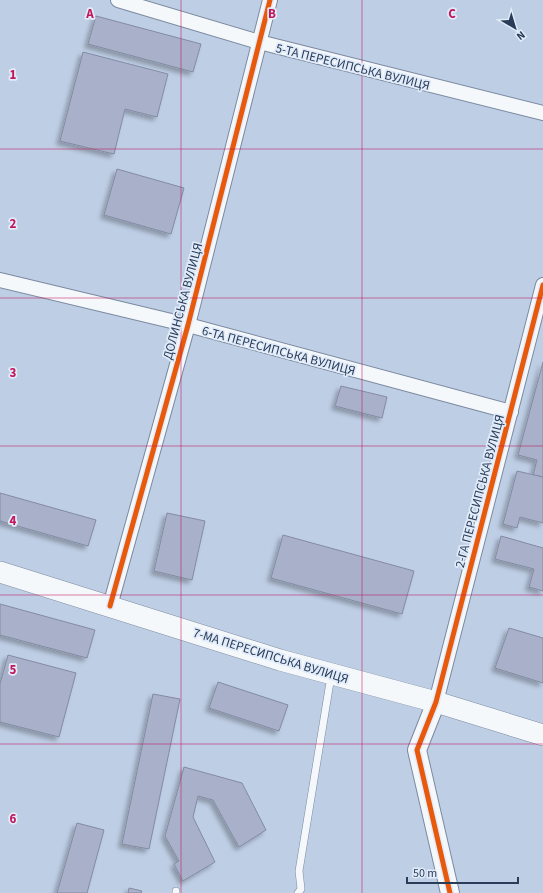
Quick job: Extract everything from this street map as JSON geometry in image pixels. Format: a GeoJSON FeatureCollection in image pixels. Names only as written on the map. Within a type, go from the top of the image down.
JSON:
{"type":"FeatureCollection","features":[{"type":"Feature","properties":{"kind":"main road","name":"7-МА ПЕРЕСИПСЬКА ВУЛИЦЯ"},"geometry":{"type":"LineString","coordinates":[[0,572],[280,660],[436,702],[543,735]]}},
{"type":"Feature","properties":{"kind":"street","name":"5-ТА ПЕРЕСИПСЬКА ВУЛИЦЯ"},"geometry":{"type":"LineString","coordinates":[[118,0],[259,42],[543,113]]}},
{"type":"Feature","properties":{"kind":"street","name":"ДОЛИНСЬКА ВУЛИЦЯ"},"geometry":{"type":"LineString","coordinates":[[110,606],[188,325],[270,0]]}},
{"type":"Feature","properties":{"kind":"street","name":"6-ТА ПЕРЕСИПСЬКА ВУЛИЦЯ"},"geometry":{"type":"LineString","coordinates":[[0,280],[188,325],[511,412]]}},
{"type":"Feature","properties":{"kind":"street","name":"2-ГА ПЕРЕСИПСЬКА ВУЛИЦЯ"},"geometry":{"type":"LineString","coordinates":[[436,702],[543,285]]}},
{"type":"Feature","properties":{"kind":"street"},"geometry":{"type":"LineString","coordinates":[[436,702],[417,750],[450,893]]}},
{"type":"Feature","properties":{"kind":"lane"},"geometry":{"type":"LineString","coordinates":[[298,893],[301,889],[299,871],[331,674]]}},
{"type":"Feature","properties":{"kind":"building"},"geometry":{"type":"Polygon","coordinates":[[[96,16],[201,44],[193,72],[88,44],[96,16]]]}},
{"type":"Feature","properties":{"kind":"building"},"geometry":{"type":"Polygon","coordinates":[[[83,52],[168,74],[157,117],[125,109],[114,154],[60,141],[83,52]]]}},
{"type":"Feature","properties":{"kind":"building"},"geometry":{"type":"Polygon","coordinates":[[[117,169],[184,188],[171,234],[104,215],[117,169]]]}},
{"type":"Feature","properties":{"kind":"building"},"geometry":{"type":"Polygon","coordinates":[[[543,362],[543,477],[533,475],[537,460],[518,455],[543,362]]]}},
{"type":"Feature","properties":{"kind":"building"},"geometry":{"type":"Polygon","coordinates":[[[341,386],[387,397],[382,418],[335,406],[341,386]]]}},
{"type":"Feature","properties":{"kind":"building"},"geometry":{"type":"Polygon","coordinates":[[[517,471],[543,477],[543,523],[520,517],[517,528],[503,524],[517,471]]]}},
{"type":"Feature","properties":{"kind":"building"},"geometry":{"type":"Polygon","coordinates":[[[0,493],[96,520],[88,546],[0,521],[0,493]]]}},
{"type":"Feature","properties":{"kind":"building"},"geometry":{"type":"Polygon","coordinates":[[[167,513],[205,521],[192,580],[154,571],[167,513]]]}},
{"type":"Feature","properties":{"kind":"building"},"geometry":{"type":"Polygon","coordinates":[[[283,535],[414,571],[402,614],[271,578],[283,535]]]}},
{"type":"Feature","properties":{"kind":"building"},"geometry":{"type":"Polygon","coordinates":[[[501,536],[543,548],[543,591],[529,587],[534,569],[495,559],[501,536]]]}},
{"type":"Feature","properties":{"kind":"building"},"geometry":{"type":"Polygon","coordinates":[[[0,604],[95,630],[87,658],[0,635],[0,604]]]}},
{"type":"Feature","properties":{"kind":"building"},"geometry":{"type":"Polygon","coordinates":[[[509,628],[543,638],[543,683],[495,668],[509,628]]]}},
{"type":"Feature","properties":{"kind":"building"},"geometry":{"type":"Polygon","coordinates":[[[8,655],[76,673],[59,737],[0,722],[0,684],[8,655]]]}},
{"type":"Feature","properties":{"kind":"building"},"geometry":{"type":"Polygon","coordinates":[[[218,682],[288,705],[279,731],[209,708],[218,682]]]}},
{"type":"Feature","properties":{"kind":"building"},"geometry":{"type":"Polygon","coordinates":[[[153,694],[180,699],[149,849],[122,844],[153,694]]]}},
{"type":"Feature","properties":{"kind":"building"},"geometry":{"type":"Polygon","coordinates":[[[184,767],[242,783],[266,830],[239,847],[213,800],[198,796],[193,817],[215,862],[183,881],[174,864],[179,861],[165,836],[184,767]]]}},
{"type":"Feature","properties":{"kind":"building"},"geometry":{"type":"Polygon","coordinates":[[[77,823],[104,830],[87,893],[57,893],[77,823]]]}},
{"type":"Feature","properties":{"kind":"building"},"geometry":{"type":"Polygon","coordinates":[[[129,888],[142,891],[141,893],[128,893],[129,888]]]}},
{"type":"Feature","properties":{"kind":"cycle path"},"geometry":{"type":"LineString","coordinates":[[110,606],[188,325],[270,0]]}},
{"type":"Feature","properties":{"kind":"cycle path"},"geometry":{"type":"LineString","coordinates":[[450,893],[417,750],[436,702],[543,285]]}}]}
